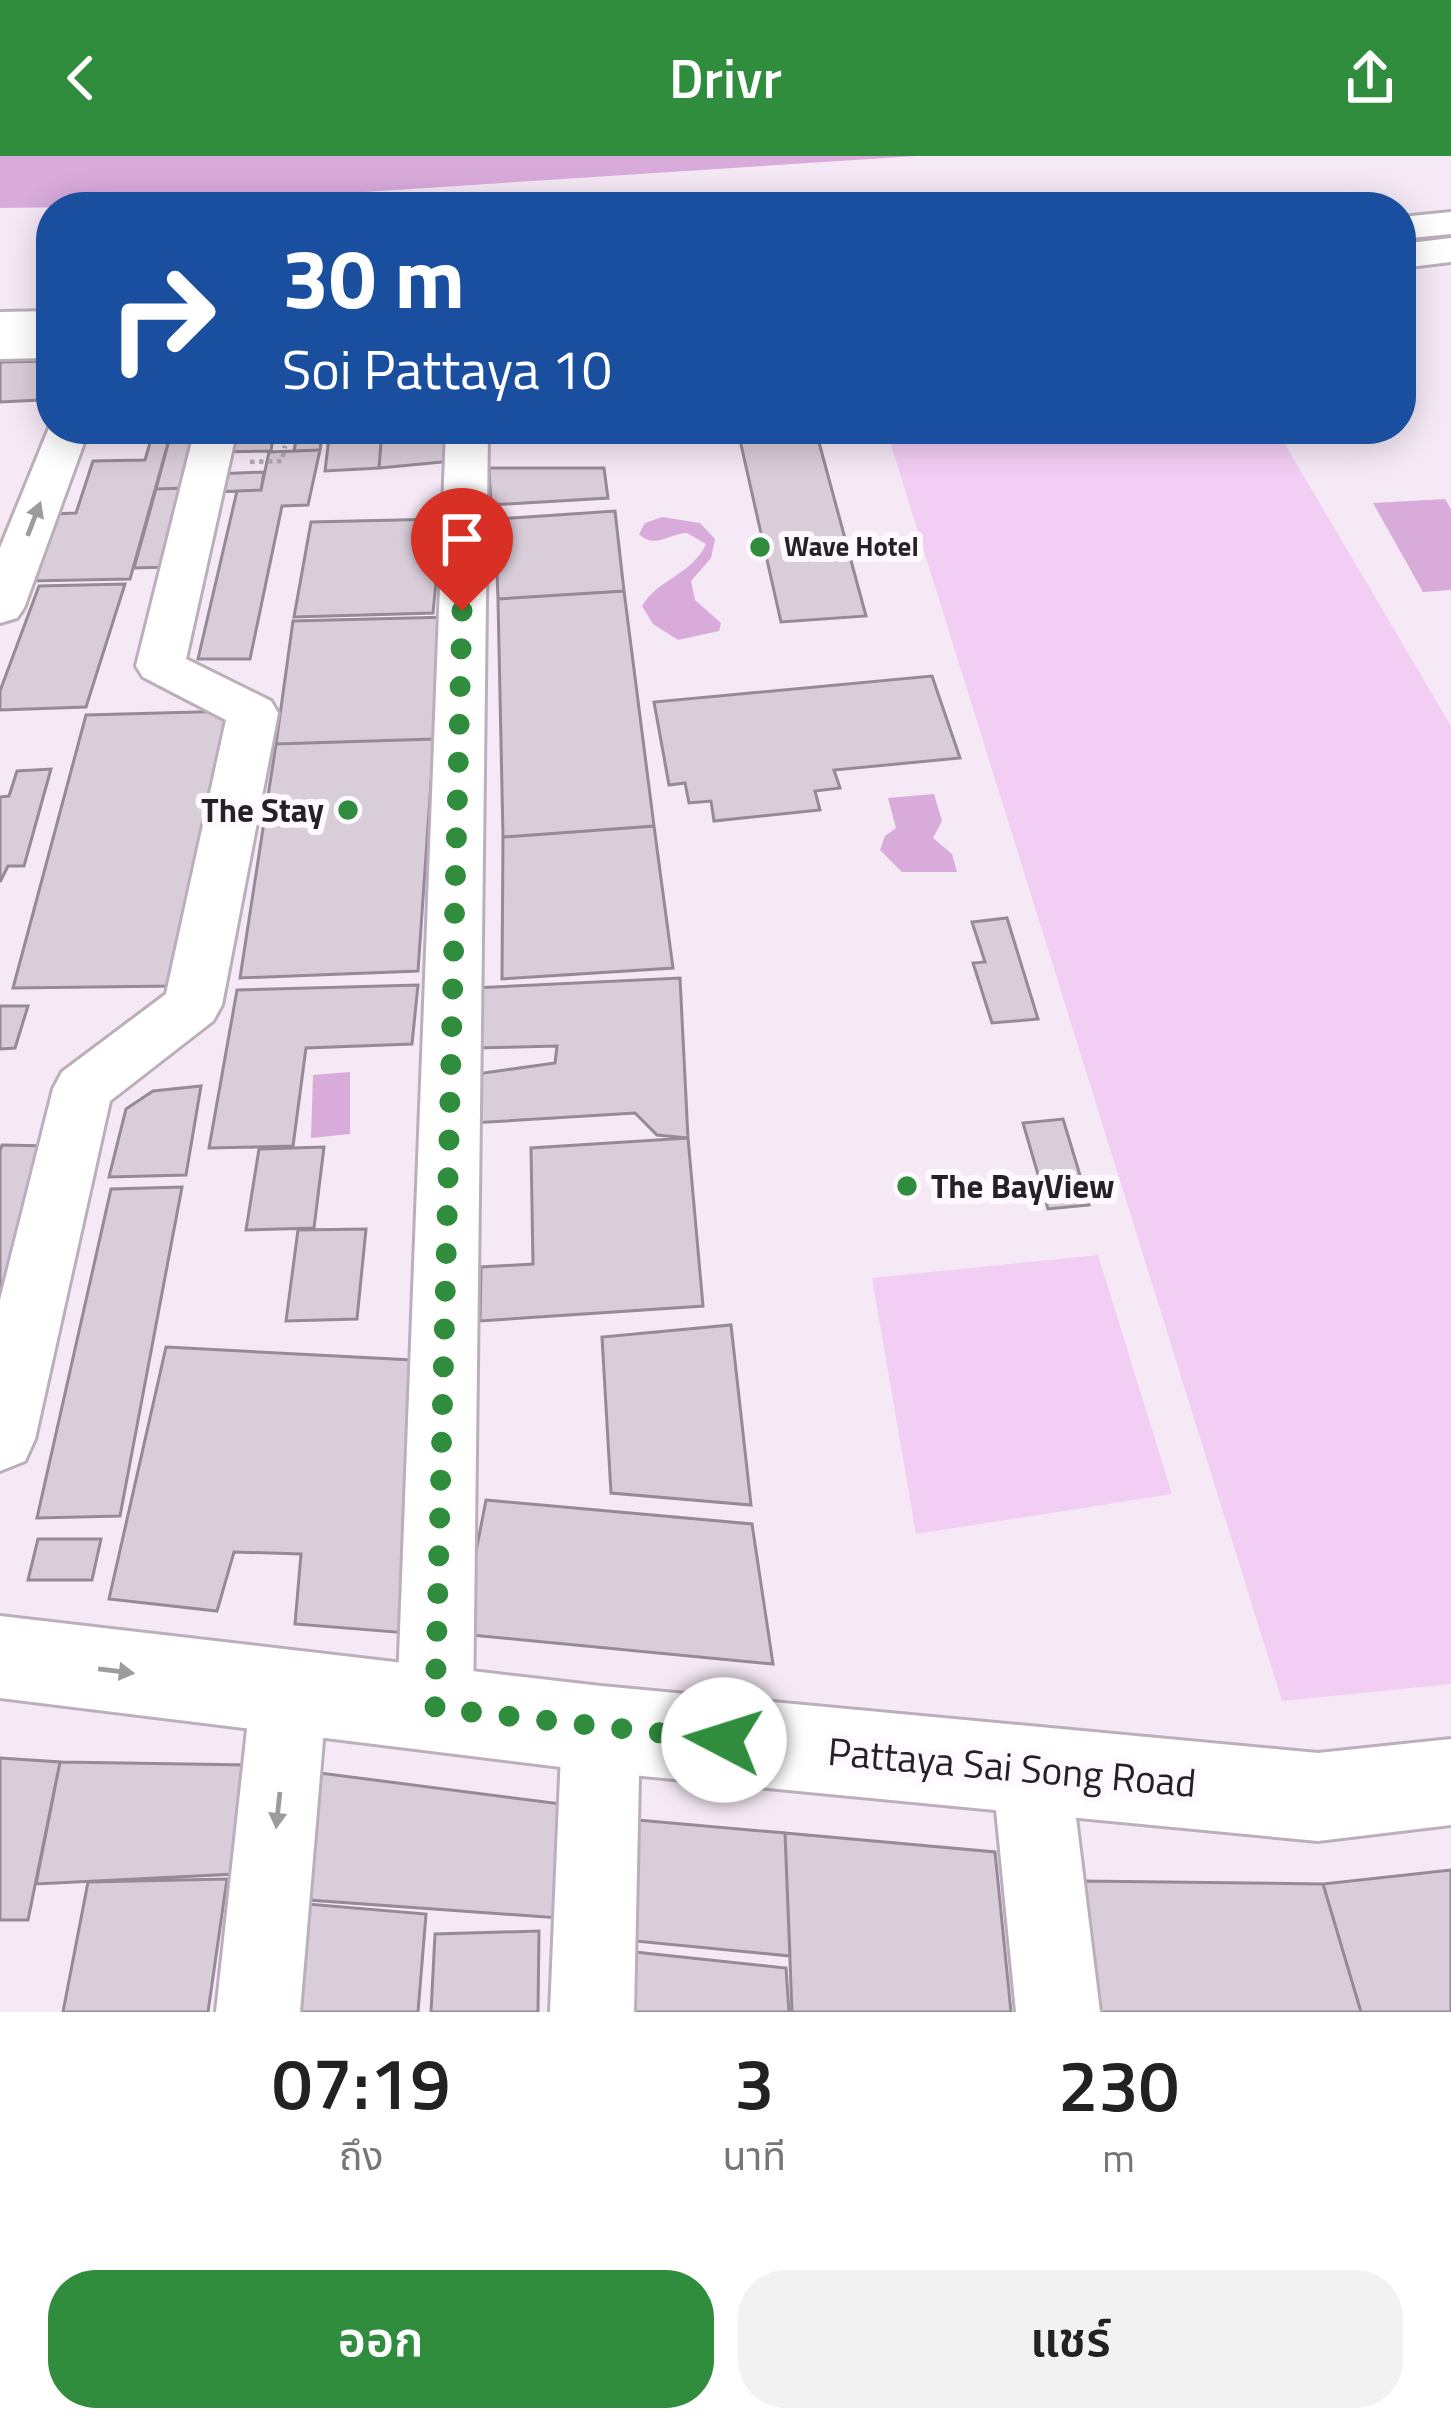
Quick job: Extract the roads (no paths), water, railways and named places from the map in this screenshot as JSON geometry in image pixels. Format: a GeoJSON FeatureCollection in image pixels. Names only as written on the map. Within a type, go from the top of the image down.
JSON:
{"type":"FeatureCollection","features":[{"type":"Feature","properties":{"kind":"main road"},"geometry":{"type":"LineString","coordinates":[[1416,254],[1451,250]]}},
{"type":"Feature","properties":{"kind":"main road"},"geometry":{"type":"LineString","coordinates":[[0,346],[36,345]]}},
{"type":"Feature","properties":{"kind":"main road","name":"Pattaya Sai Song Road"},"geometry":{"type":"LineString","coordinates":[[0,1657],[602,1729],[1318,1796],[1451,1782]]}},
{"type":"Feature","properties":{"kind":"street"},"geometry":{"type":"LineString","coordinates":[[1416,226],[1451,223]]}},
{"type":"Feature","properties":{"kind":"street"},"geometry":{"type":"LineString","coordinates":[[0,324],[36,323]]}},
{"type":"Feature","properties":{"kind":"street"},"geometry":{"type":"LineString","coordinates":[[0,608],[62,444]]}},
{"type":"Feature","properties":{"kind":"street"},"geometry":{"type":"LineString","coordinates":[[0,1439],[82,1089],[193,1005],[253,713],[160,666],[212,444]]}},
{"type":"Feature","properties":{"kind":"street"},"geometry":{"type":"LineString","coordinates":[[435,1708],[479,444]]}},
{"type":"Feature","properties":{"kind":"street"},"geometry":{"type":"LineString","coordinates":[[258,2012],[289,1693]]}},
{"type":"Feature","properties":{"kind":"street"},"geometry":{"type":"LineString","coordinates":[[592,2012],[602,1729]]}},
{"type":"Feature","properties":{"kind":"street"},"geometry":{"type":"LineString","coordinates":[[1031,1769],[1058,2012]]}},
{"type":"Feature","properties":{"kind":"place","name":"Wave Hotel"},"geometry":{"type":"Point","coordinates":[760,547]}},
{"type":"Feature","properties":{"kind":"place","name":"The Stay"},"geometry":{"type":"Point","coordinates":[348,810]}},
{"type":"Feature","properties":{"kind":"place","name":"The BayView"},"geometry":{"type":"Point","coordinates":[907,1186]}}]}
